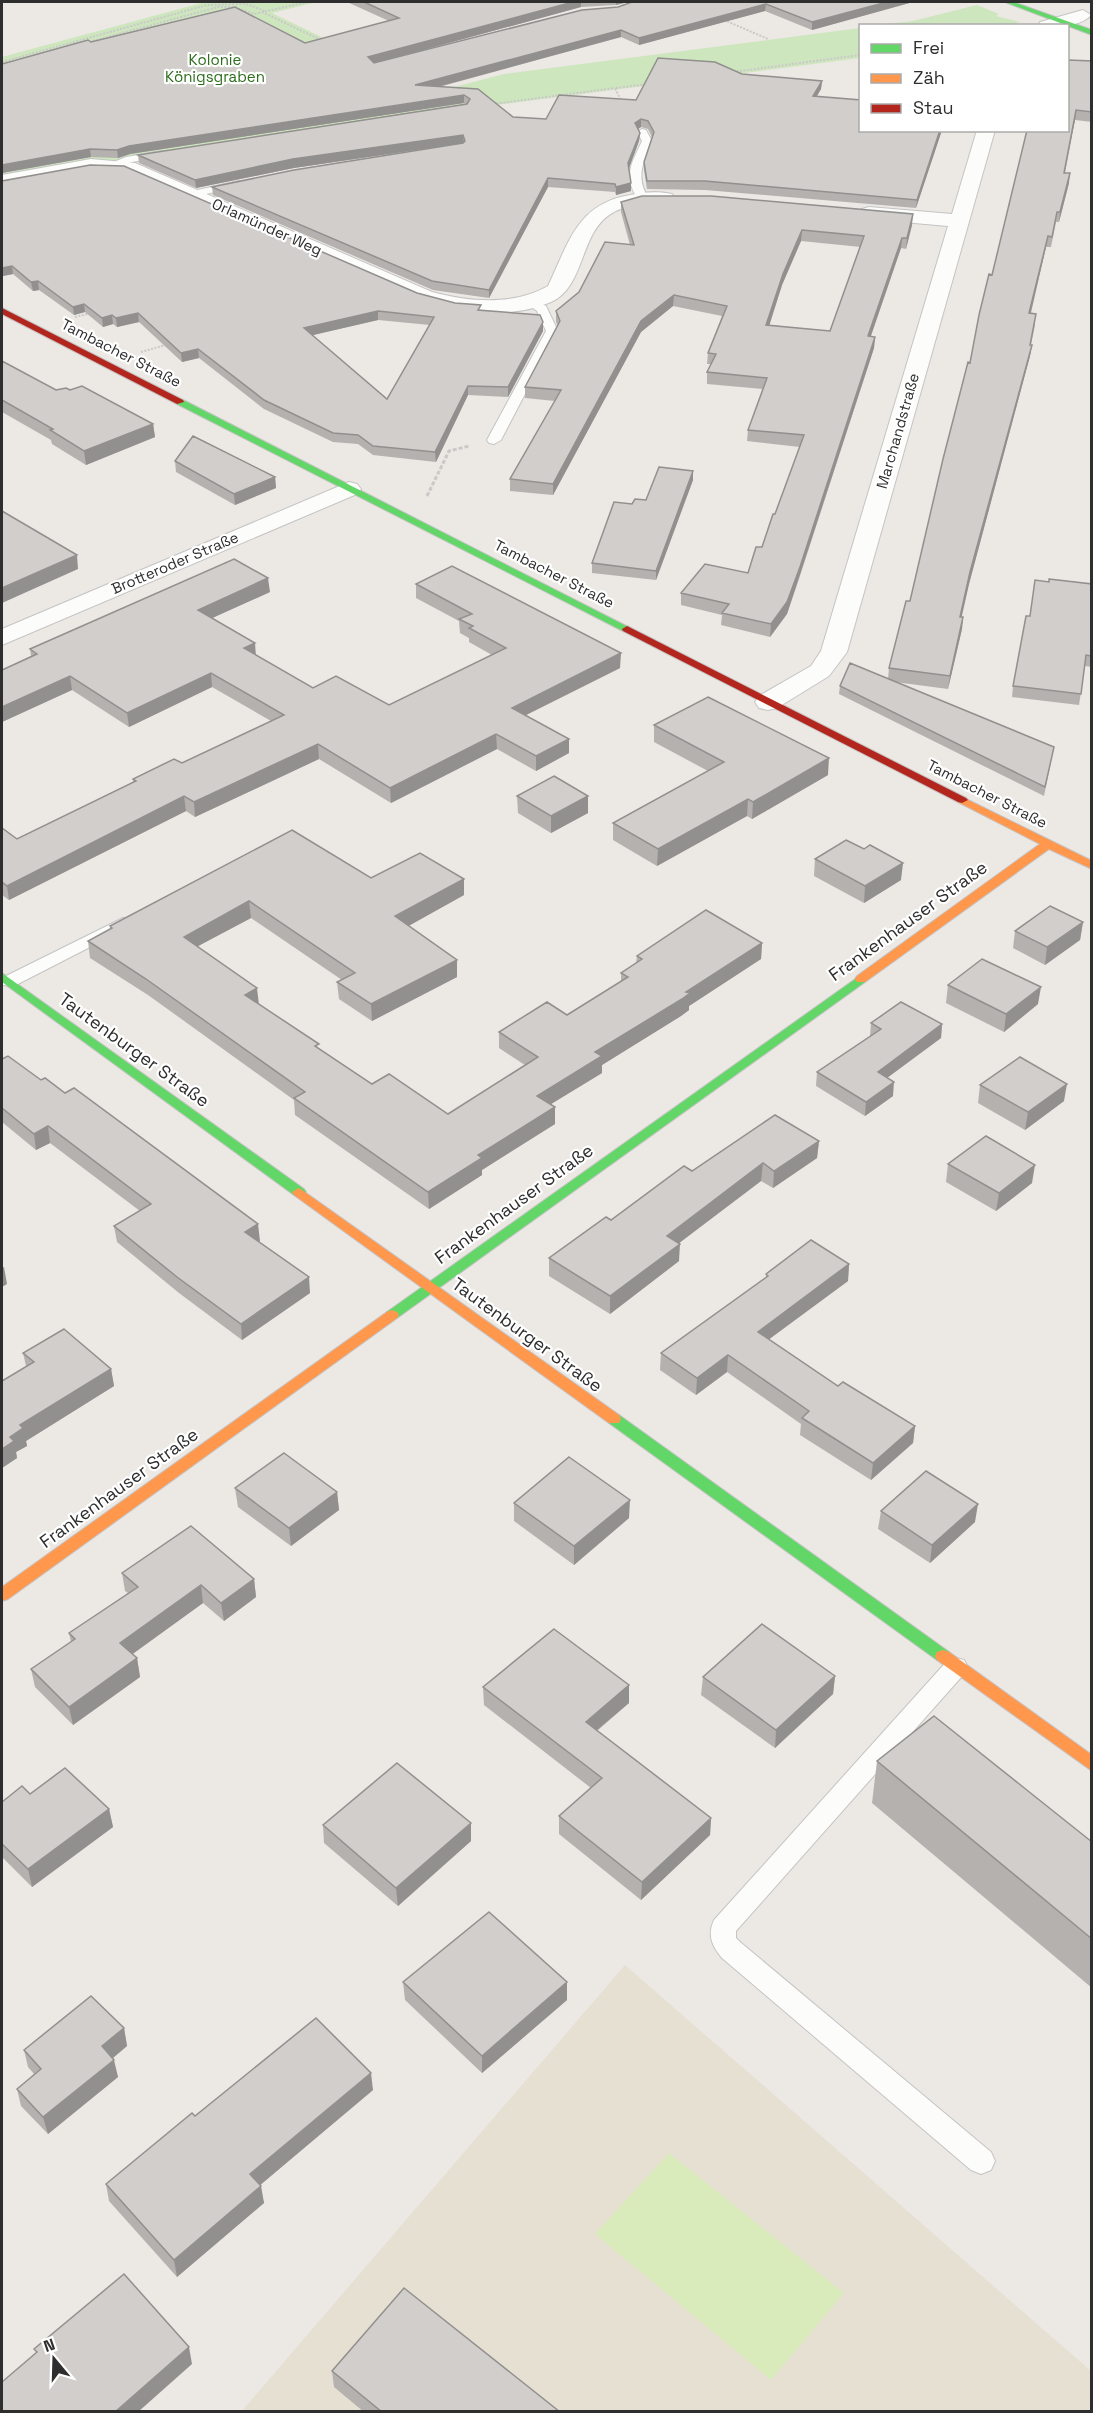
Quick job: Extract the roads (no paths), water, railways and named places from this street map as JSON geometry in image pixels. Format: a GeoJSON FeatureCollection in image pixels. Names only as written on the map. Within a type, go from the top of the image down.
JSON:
{"type":"FeatureCollection","features":[{"type":"Feature","properties":{"kind":"street"},"geometry":{"type":"LineString","coordinates":[[1008,2],[1054,23],[1087,17]]}},
{"type":"Feature","properties":{"kind":"street"},"geometry":{"type":"LineString","coordinates":[[1047,2],[1087,17]]}},
{"type":"Feature","properties":{"kind":"street"},"geometry":{"type":"LineString","coordinates":[[1069,27],[1092,33]]}},
{"type":"Feature","properties":{"kind":"street","name":"Marchandstraße"},"geometry":{"type":"LineString","coordinates":[[768,702],[820,671],[834,652],[985,132]]}},
{"type":"Feature","properties":{"kind":"street","name":"Orlamünder Weg"},"geometry":{"type":"LineString","coordinates":[[2,181],[80,167],[128,166],[190,197],[435,300],[498,306],[532,303],[548,297],[557,290],[596,214],[619,203],[643,199],[681,198]]}},
{"type":"Feature","properties":{"kind":"street"},"geometry":{"type":"LineString","coordinates":[[848,211],[960,221]]}},
{"type":"Feature","properties":{"kind":"street","name":"Tambacher Straße"},"geometry":{"type":"LineString","coordinates":[[2,311],[1092,866]]}},
{"type":"Feature","properties":{"kind":"street","name":"Brotteroder Straße"},"geometry":{"type":"LineString","coordinates":[[2,638],[349,489]]}},
{"type":"Feature","properties":{"kind":"street","name":"Frankenhauser Straße"},"geometry":{"type":"LineString","coordinates":[[2,1595],[1048,844]]}},
{"type":"Feature","properties":{"kind":"street","name":"Tautenburger Straße"},"geometry":{"type":"LineString","coordinates":[[5,979],[1092,1764]]}},
{"type":"Feature","properties":{"kind":"lane"},"geometry":{"type":"LineString","coordinates":[[642,132],[647,141],[634,172],[633,181],[643,199]]}},
{"type":"Feature","properties":{"kind":"lane"},"geometry":{"type":"LineString","coordinates":[[112,165],[130,159],[176,152]]}},
{"type":"Feature","properties":{"kind":"lane"},"geometry":{"type":"LineString","coordinates":[[190,197],[249,182]]}},
{"type":"Feature","properties":{"kind":"lane"},"geometry":{"type":"LineString","coordinates":[[494,440],[552,332],[542,309],[532,303]]}},
{"type":"Feature","properties":{"kind":"lane"},"geometry":{"type":"LineString","coordinates":[[5,979],[140,914]]}},
{"type":"Feature","properties":{"kind":"lane"},"geometry":{"type":"LineString","coordinates":[[956,1667],[723,1928],[724,1941],[731,1950],[981,2161]]}},
{"type":"Feature","properties":{"kind":"park label","name":"Kolonie Königsgraben"},"geometry":{"type":"Point","coordinates":[215,68]}}]}
